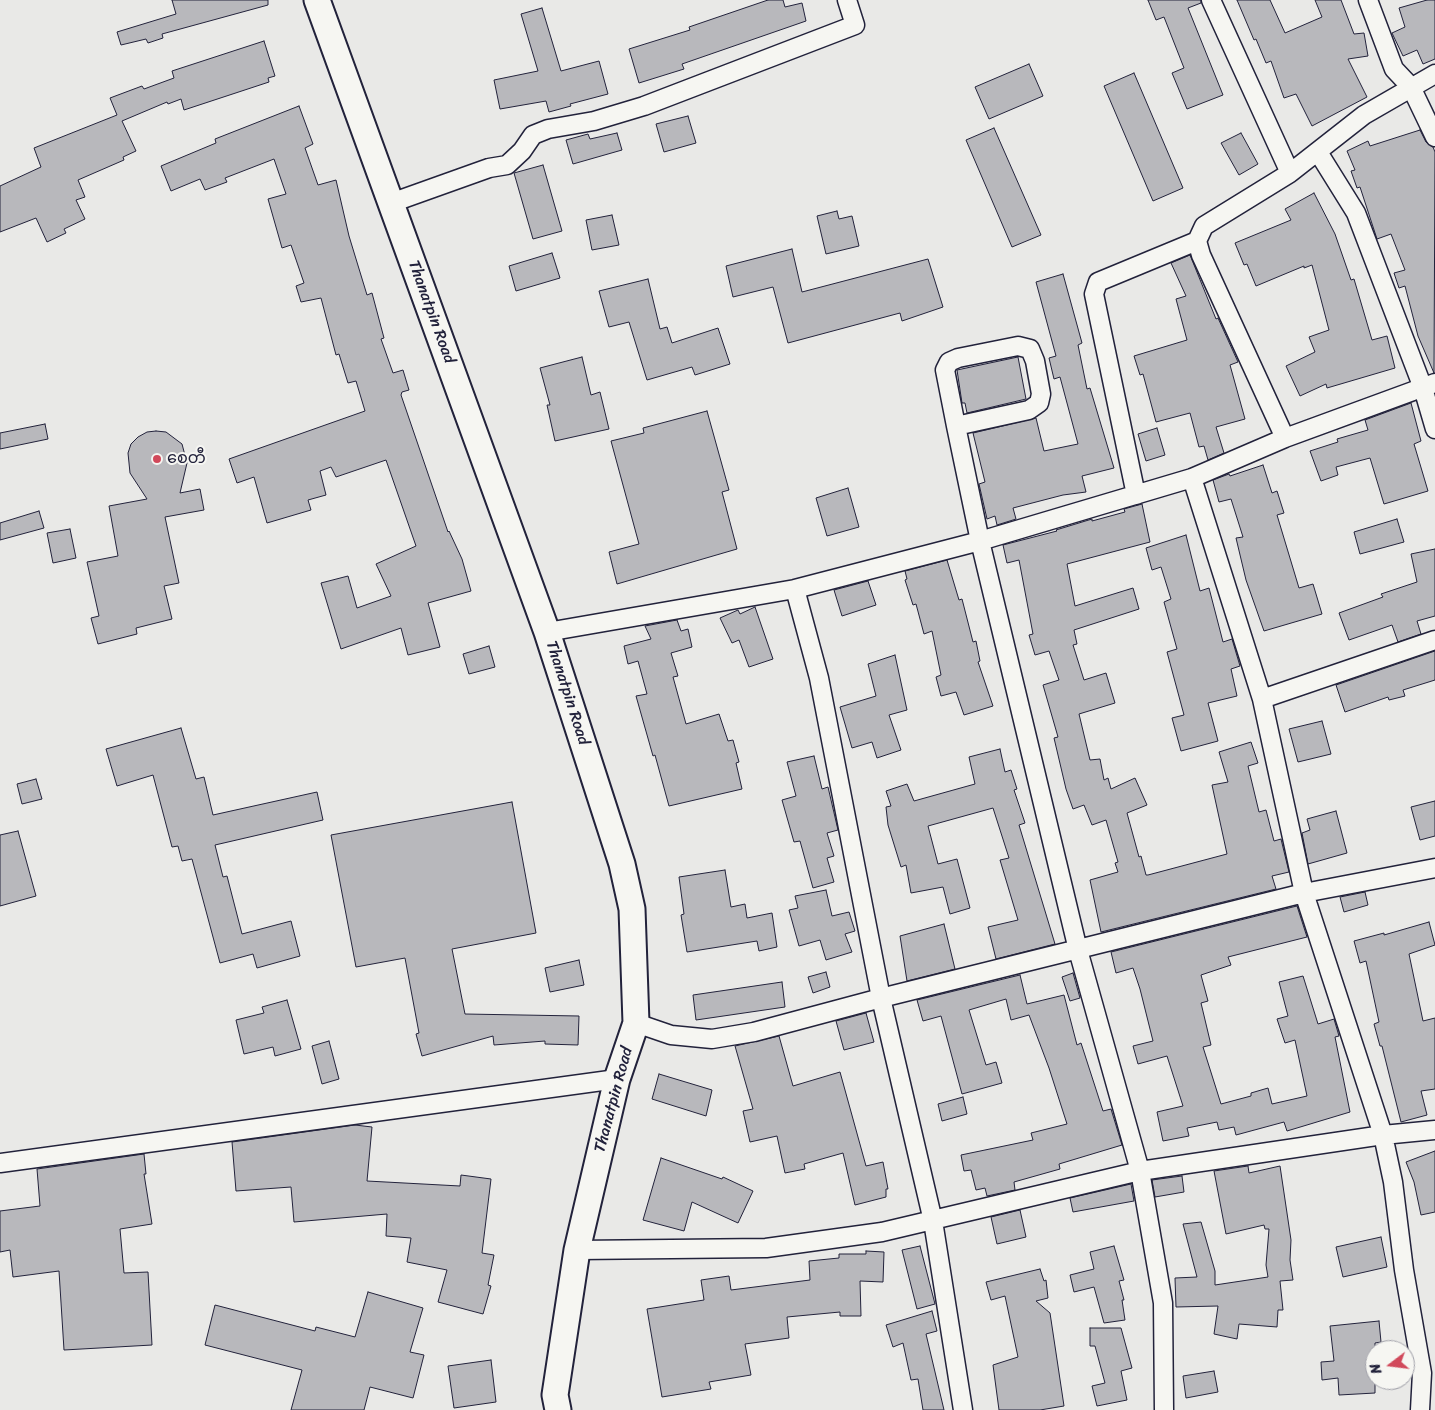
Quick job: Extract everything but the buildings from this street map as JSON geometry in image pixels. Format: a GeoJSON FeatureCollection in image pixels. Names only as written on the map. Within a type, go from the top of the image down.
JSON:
{"type":"FeatureCollection","features":[{"type":"Feature","properties":{"kind":"main road","name":"Thanatpin Road"},"geometry":{"type":"LineString","coordinates":[[317,0],[548,632],[622,864],[630,900],[636,1023],[617,1079],[577,1250],[556,1395],[558,1410]]}},
{"type":"Feature","properties":{"kind":"street"},"geometry":{"type":"LineString","coordinates":[[391,203],[489,168],[507,166],[522,151],[533,135],[548,129],[594,121],[644,106],[855,25],[847,0]]}},
{"type":"Feature","properties":{"kind":"street"},"geometry":{"type":"LineString","coordinates":[[1211,0],[1290,173]]}},
{"type":"Feature","properties":{"kind":"street"},"geometry":{"type":"LineString","coordinates":[[1368,0],[1394,69],[1411,87],[1435,137]]}},
{"type":"Feature","properties":{"kind":"street"},"geometry":{"type":"LineString","coordinates":[[1285,438],[1201,255],[1197,241],[1204,226],[1290,173],[1364,115],[1435,74]]}},
{"type":"Feature","properties":{"kind":"street"},"geometry":{"type":"LineString","coordinates":[[1318,152],[1356,213],[1429,386],[1435,429]]}},
{"type":"Feature","properties":{"kind":"street"},"geometry":{"type":"LineString","coordinates":[[1136,495],[1094,294],[1098,282],[1197,241]]}},
{"type":"Feature","properties":{"kind":"street"},"geometry":{"type":"LineString","coordinates":[[956,426],[1028,410],[1039,404],[1041,394],[1035,361],[1030,349],[1018,346],[958,358],[949,362],[945,370],[956,426],[980,540],[1078,950],[1140,1171],[1163,1303],[1164,1410]]}},
{"type":"Feature","properties":{"kind":"street"},"geometry":{"type":"LineString","coordinates":[[548,632],[795,589],[980,540],[1192,478],[1285,438],[1429,386]]}},
{"type":"Feature","properties":{"kind":"street"},"geometry":{"type":"LineString","coordinates":[[1192,478],[1262,699],[1304,893],[1383,1135],[1393,1182],[1404,1270],[1422,1374],[1420,1410]]}},
{"type":"Feature","properties":{"kind":"street"},"geometry":{"type":"LineString","coordinates":[[795,589],[819,678],[881,998],[933,1221],[964,1410]]}},
{"type":"Feature","properties":{"kind":"street"},"geometry":{"type":"LineString","coordinates":[[1262,699],[1435,640]]}},
{"type":"Feature","properties":{"kind":"street"},"geometry":{"type":"LineString","coordinates":[[636,1023],[671,1035],[712,1039],[754,1032],[881,998],[1304,893],[1434,873]]}},
{"type":"Feature","properties":{"kind":"street"},"geometry":{"type":"LineString","coordinates":[[0,1163],[617,1079]]}},
{"type":"Feature","properties":{"kind":"street"},"geometry":{"type":"LineString","coordinates":[[577,1250],[766,1248],[882,1232],[1140,1171],[1383,1135],[1435,1130]]}},
{"type":"Feature","properties":{"kind":"place","name":"စေတီ"},"geometry":{"type":"Point","coordinates":[157,459]}}]}
